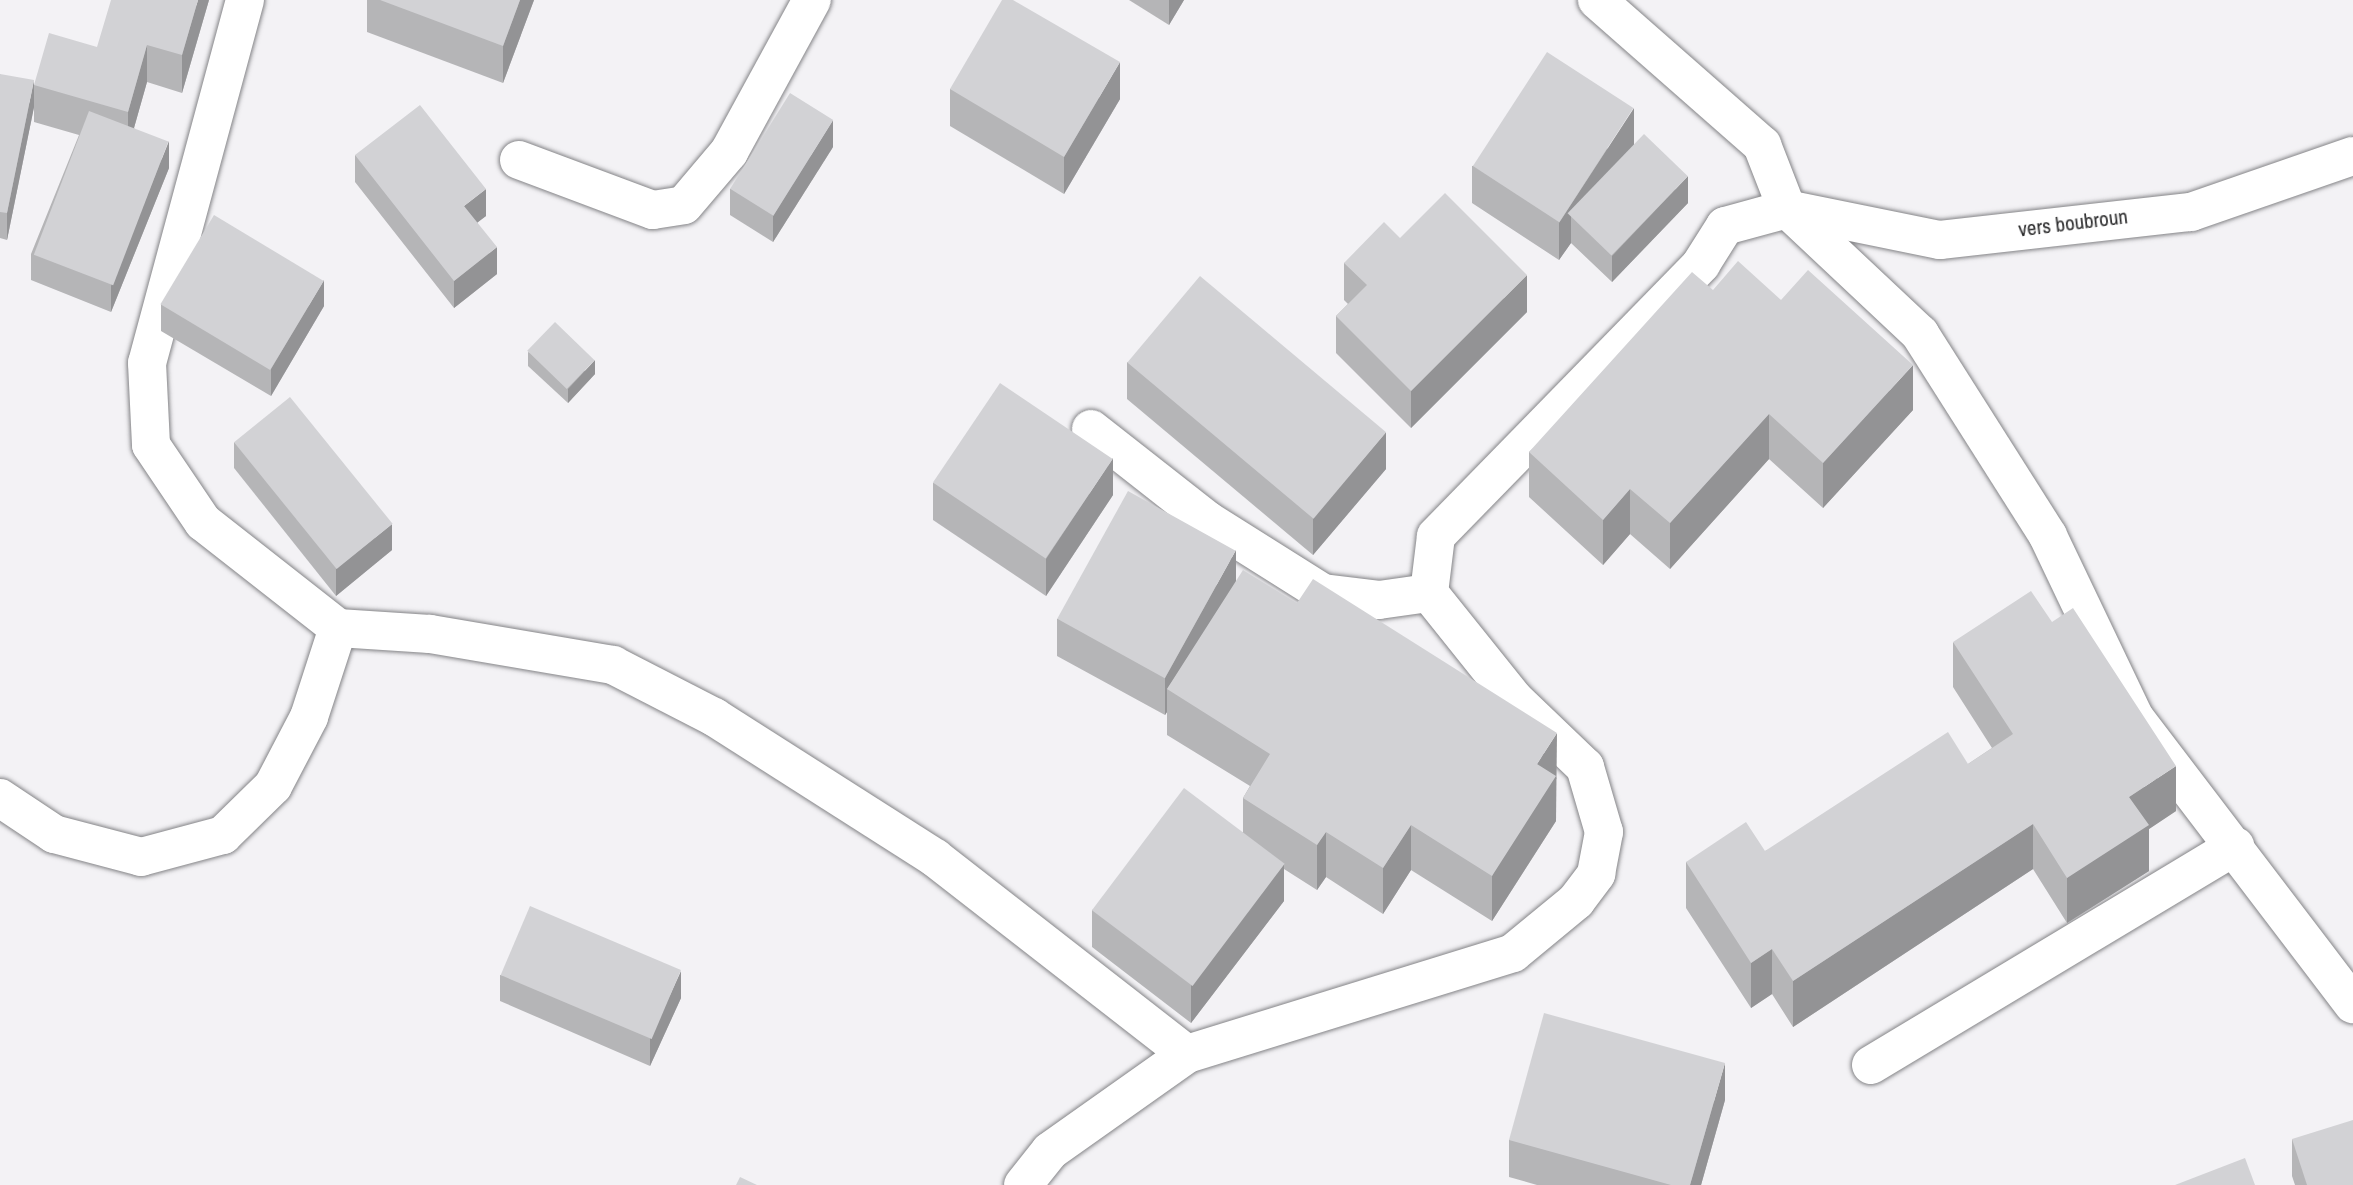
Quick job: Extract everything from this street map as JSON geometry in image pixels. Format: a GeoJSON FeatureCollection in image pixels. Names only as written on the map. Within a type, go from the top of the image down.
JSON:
{"type":"FeatureCollection","features":[{"type":"Feature","properties":{"kind":"street"},"geometry":{"type":"LineString","coordinates":[[246,0],[147,363],[151,444],[203,522],[338,628],[430,634],[613,665],[714,717],[935,858],[1187,1054]]}},
{"type":"Feature","properties":{"kind":"street"},"geometry":{"type":"LineString","coordinates":[[519,160],[653,210],[684,205],[729,152],[812,0]]}},
{"type":"Feature","properties":{"kind":"street"},"geometry":{"type":"LineString","coordinates":[[1597,0],[1762,145],[1787,209],[1920,334],[2048,536],[2135,718],[2173,775],[2235,846],[2353,1004]]}},
{"type":"Feature","properties":{"kind":"street","name":"vers boubroun"},"geometry":{"type":"LineString","coordinates":[[1787,209],[1940,240],[2191,212],[2353,156]]}},
{"type":"Feature","properties":{"kind":"street"},"geometry":{"type":"LineString","coordinates":[[1023,1185],[1050,1151],[1187,1054],[1513,953],[1576,901],[1596,874],[1604,832],[1585,767],[1514,699],[1429,593],[1437,536],[1701,264],[1725,226],[1787,209]]}},
{"type":"Feature","properties":{"kind":"street"},"geometry":{"type":"LineString","coordinates":[[1091,429],[1207,520],[1323,593],[1379,600],[1429,593]]}},
{"type":"Feature","properties":{"kind":"street"},"geometry":{"type":"LineString","coordinates":[[0,798],[54,834],[141,857],[223,835],[274,786],[309,717],[338,628]]}},
{"type":"Feature","properties":{"kind":"street"},"geometry":{"type":"LineString","coordinates":[[1871,1065],[2235,846]]}},
{"type":"Feature","properties":{"kind":"building"},"geometry":{"type":"Polygon","coordinates":[[[111,0],[198,0],[182,55],[147,45],[128,112],[34,85],[49,33],[97,47],[111,0]]]}},
{"type":"Feature","properties":{"kind":"building"},"geometry":{"type":"Polygon","coordinates":[[[380,0],[520,0],[503,46],[380,0]]]}},
{"type":"Feature","properties":{"kind":"building"},"geometry":{"type":"Polygon","coordinates":[[[1002,0],[1013,0],[1120,62],[1064,157],[950,89],[1002,0]]]}},
{"type":"Feature","properties":{"kind":"building"},"geometry":{"type":"Polygon","coordinates":[[[1547,52],[1633,108],[1559,222],[1473,166],[1547,52]]]}},
{"type":"Feature","properties":{"kind":"building"},"geometry":{"type":"Polygon","coordinates":[[[0,74],[34,80],[7,213],[0,212],[0,74]]]}},
{"type":"Feature","properties":{"kind":"building"},"geometry":{"type":"Polygon","coordinates":[[[790,93],[833,120],[773,216],[730,189],[790,93]]]}},
{"type":"Feature","properties":{"kind":"building"},"geometry":{"type":"Polygon","coordinates":[[[420,105],[486,189],[464,206],[497,247],[454,281],[355,155],[420,105]]]}},
{"type":"Feature","properties":{"kind":"building"},"geometry":{"type":"Polygon","coordinates":[[[89,111],[168,141],[113,285],[34,255],[89,111]]]}},
{"type":"Feature","properties":{"kind":"building"},"geometry":{"type":"Polygon","coordinates":[[[1644,134],[1688,176],[1611,256],[1568,213],[1644,134]]]}},
{"type":"Feature","properties":{"kind":"building"},"geometry":{"type":"Polygon","coordinates":[[[1445,193],[1527,275],[1411,391],[1336,316],[1367,285],[1344,263],[1384,222],[1400,238],[1445,193]]]}},
{"type":"Feature","properties":{"kind":"building"},"geometry":{"type":"Polygon","coordinates":[[[214,215],[324,281],[270,370],[160,304],[214,215]]]}},
{"type":"Feature","properties":{"kind":"building"},"geometry":{"type":"Polygon","coordinates":[[[1738,261],[1781,300],[1808,270],[1913,365],[1823,463],[1769,414],[1670,523],[1630,489],[1603,520],[1529,452],[1692,272],[1713,290],[1738,261]]]}},
{"type":"Feature","properties":{"kind":"building"},"geometry":{"type":"Polygon","coordinates":[[[1200,276],[1386,432],[1314,519],[1127,363],[1200,276]]]}},
{"type":"Feature","properties":{"kind":"building"},"geometry":{"type":"Polygon","coordinates":[[[555,322],[595,360],[567,389],[527,351],[555,322]]]}},
{"type":"Feature","properties":{"kind":"building"},"geometry":{"type":"Polygon","coordinates":[[[1000,383],[1113,459],[1046,559],[933,482],[1000,383]]]}},
{"type":"Feature","properties":{"kind":"building"},"geometry":{"type":"Polygon","coordinates":[[[290,397],[393,524],[337,569],[234,442],[290,397]]]}},
{"type":"Feature","properties":{"kind":"building"},"geometry":{"type":"Polygon","coordinates":[[[1128,491],[1236,551],[1165,678],[1057,619],[1128,491]]]}},
{"type":"Feature","properties":{"kind":"building"},"geometry":{"type":"Polygon","coordinates":[[[1243,570],[1297,603],[1313,579],[1557,733],[1537,764],[1556,776],[1492,876],[1411,825],[1383,868],[1326,832],[1317,845],[1243,798],[1270,754],[1167,689],[1243,570]]]}},
{"type":"Feature","properties":{"kind":"building"},"geometry":{"type":"Polygon","coordinates":[[[2031,591],[2052,622],[2073,608],[2176,766],[2129,797],[2149,825],[2067,878],[2033,824],[1793,981],[1772,949],[1751,963],[1686,862],[1746,822],[1765,851],[1948,732],[1968,764],[2013,734],[1953,642],[2031,591]]]}},
{"type":"Feature","properties":{"kind":"building"},"geometry":{"type":"Polygon","coordinates":[[[1184,788],[1285,864],[1193,986],[1092,910],[1184,788]]]}},
{"type":"Feature","properties":{"kind":"building"},"geometry":{"type":"Polygon","coordinates":[[[530,906],[681,970],[652,1039],[501,975],[530,906]]]}},
{"type":"Feature","properties":{"kind":"building"},"geometry":{"type":"Polygon","coordinates":[[[1544,1013],[1725,1063],[1690,1185],[1671,1185],[1509,1140],[1544,1013]]]}},
{"type":"Feature","properties":{"kind":"building"},"geometry":{"type":"Polygon","coordinates":[[[2353,1120],[2353,1185],[2307,1185],[2292,1139],[2353,1120]]]}},
{"type":"Feature","properties":{"kind":"building"},"geometry":{"type":"Polygon","coordinates":[[[2245,1158],[2255,1185],[2175,1185],[2245,1158]]]}},
{"type":"Feature","properties":{"kind":"building"},"geometry":{"type":"Polygon","coordinates":[[[740,1177],[757,1185],[736,1185],[740,1177]]]}}]}
